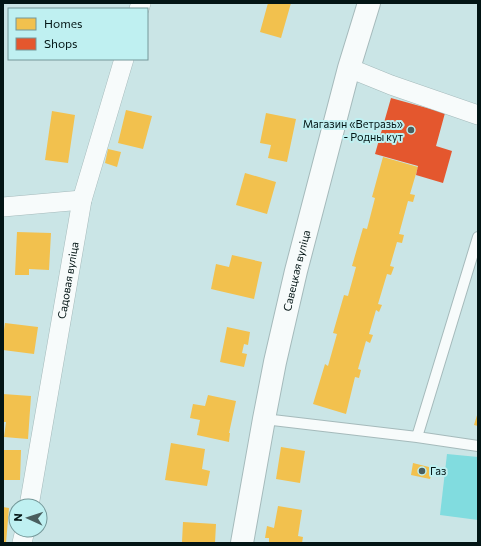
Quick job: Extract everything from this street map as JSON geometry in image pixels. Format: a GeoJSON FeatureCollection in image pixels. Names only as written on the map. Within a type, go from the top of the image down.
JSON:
{"type":"FeatureCollection","features":[{"type":"Feature","properties":{"kind":"street","name":"Савецкая вуліца"},"geometry":{"type":"LineString","coordinates":[[242,543],[275,362],[296,271],[349,68],[369,3]]}},
{"type":"Feature","properties":{"kind":"street","name":"Садовая вуліца"},"geometry":{"type":"LineString","coordinates":[[30,498],[82,200],[124,60]]}},
{"type":"Feature","properties":{"kind":"street"},"geometry":{"type":"LineString","coordinates":[[349,68],[392,85],[478,115]]}},
{"type":"Feature","properties":{"kind":"street"},"geometry":{"type":"LineString","coordinates":[[3,207],[82,200]]}},
{"type":"Feature","properties":{"kind":"lane"},"geometry":{"type":"LineString","coordinates":[[417,437],[478,237]]}},
{"type":"Feature","properties":{"kind":"lane"},"geometry":{"type":"LineString","coordinates":[[264,419],[417,437],[478,446]]}},
{"type":"Feature","properties":{"kind":"shaded area"},"geometry":{"type":"Polygon","coordinates":[[[447,454],[478,457],[478,520],[440,515],[447,454]]]}},
{"type":"Feature","properties":{"kind":"building: Homes"},"geometry":{"type":"Polygon","coordinates":[[[268,3],[291,3],[281,38],[260,32],[268,3]]]}},
{"type":"Feature","properties":{"kind":"building: Homes"},"geometry":{"type":"Polygon","coordinates":[[[126,110],[152,116],[143,149],[118,143],[126,110]]]}},
{"type":"Feature","properties":{"kind":"building: Homes"},"geometry":{"type":"Polygon","coordinates":[[[52,111],[75,115],[68,163],[45,160],[52,111]]]}},
{"type":"Feature","properties":{"kind":"building: Homes"},"geometry":{"type":"Polygon","coordinates":[[[266,113],[296,119],[287,162],[268,158],[271,145],[260,143],[266,113]]]}},
{"type":"Feature","properties":{"kind":"building: Homes"},"geometry":{"type":"Polygon","coordinates":[[[108,149],[121,152],[117,167],[105,163],[108,149]]]}},
{"type":"Feature","properties":{"kind":"building: Homes"},"geometry":{"type":"Polygon","coordinates":[[[383,157],[418,167],[410,194],[415,195],[413,202],[408,201],[399,234],[404,235],[402,243],[397,242],[390,266],[394,267],[391,275],[387,274],[378,304],[382,305],[379,312],[376,310],[369,334],[373,335],[370,343],[366,341],[358,369],[361,370],[359,378],[355,377],[346,414],[313,404],[325,364],[328,366],[337,334],[333,333],[344,295],[348,296],[356,267],[352,266],[363,228],[367,229],[375,198],[372,197],[383,157]]]}},
{"type":"Feature","properties":{"kind":"building: Homes"},"geometry":{"type":"Polygon","coordinates":[[[245,173],[276,182],[267,214],[236,205],[245,173]]]}},
{"type":"Feature","properties":{"kind":"building: Homes"},"geometry":{"type":"Polygon","coordinates":[[[17,232],[51,233],[49,270],[29,269],[29,275],[15,275],[17,232]]]}},
{"type":"Feature","properties":{"kind":"building: Homes"},"geometry":{"type":"Polygon","coordinates":[[[232,255],[262,262],[254,299],[211,289],[216,264],[229,267],[232,255]]]}},
{"type":"Feature","properties":{"kind":"building: Homes"},"geometry":{"type":"Polygon","coordinates":[[[5,323],[38,327],[34,354],[3,350],[5,323]]]}},
{"type":"Feature","properties":{"kind":"building: Homes"},"geometry":{"type":"Polygon","coordinates":[[[227,327],[250,332],[248,345],[244,344],[242,353],[247,354],[244,367],[220,362],[227,327]]]}},
{"type":"Feature","properties":{"kind":"building: Homes"},"geometry":{"type":"Polygon","coordinates":[[[3,394],[31,396],[28,439],[4,437],[6,422],[3,422],[3,394]]]}},
{"type":"Feature","properties":{"kind":"building: Homes"},"geometry":{"type":"Polygon","coordinates":[[[208,395],[236,401],[229,433],[229,442],[197,435],[200,420],[190,418],[193,404],[205,406],[208,395]]]}},
{"type":"Feature","properties":{"kind":"building: Homes"},"geometry":{"type":"Polygon","coordinates":[[[478,412],[478,426],[474,425],[478,412]]]}},
{"type":"Feature","properties":{"kind":"building: Homes"},"geometry":{"type":"Polygon","coordinates":[[[171,443],[205,449],[202,469],[210,471],[207,486],[165,480],[171,443]]]}},
{"type":"Feature","properties":{"kind":"building: Homes"},"geometry":{"type":"Polygon","coordinates":[[[281,447],[305,451],[300,483],[276,479],[281,447]]]}},
{"type":"Feature","properties":{"kind":"building: Homes"},"geometry":{"type":"Polygon","coordinates":[[[3,450],[21,450],[20,480],[3,480],[3,450]]]}},
{"type":"Feature","properties":{"kind":"building: Homes","name":"Газ"},"geometry":{"type":"Polygon","coordinates":[[[413,463],[433,468],[430,479],[411,475],[413,463]]]}},
{"type":"Feature","properties":{"kind":"building: Homes"},"geometry":{"type":"Polygon","coordinates":[[[278,506],[302,510],[298,536],[303,537],[302,543],[269,543],[269,538],[265,538],[267,526],[274,528],[278,506]]]}},
{"type":"Feature","properties":{"kind":"building: Homes"},"geometry":{"type":"Polygon","coordinates":[[[3,507],[8,508],[8,520],[6,543],[3,543],[3,507]]]}},
{"type":"Feature","properties":{"kind":"building: Homes"},"geometry":{"type":"Polygon","coordinates":[[[183,522],[216,524],[215,543],[182,542],[183,522]]]}},
{"type":"Feature","properties":{"kind":"building: Shops","name":"Магазин «Ветразь» - Родны кут"},"geometry":{"type":"Polygon","coordinates":[[[391,98],[445,113],[436,146],[452,151],[443,183],[416,175],[418,166],[375,154],[391,98]]]}},
{"type":"Feature","properties":{"kind":"place","name":"Магазин «Ветразь» - Родны кут"},"geometry":{"type":"Point","coordinates":[411,130]}},
{"type":"Feature","properties":{"kind":"place","name":"Газ"},"geometry":{"type":"Point","coordinates":[422,471]}}]}
